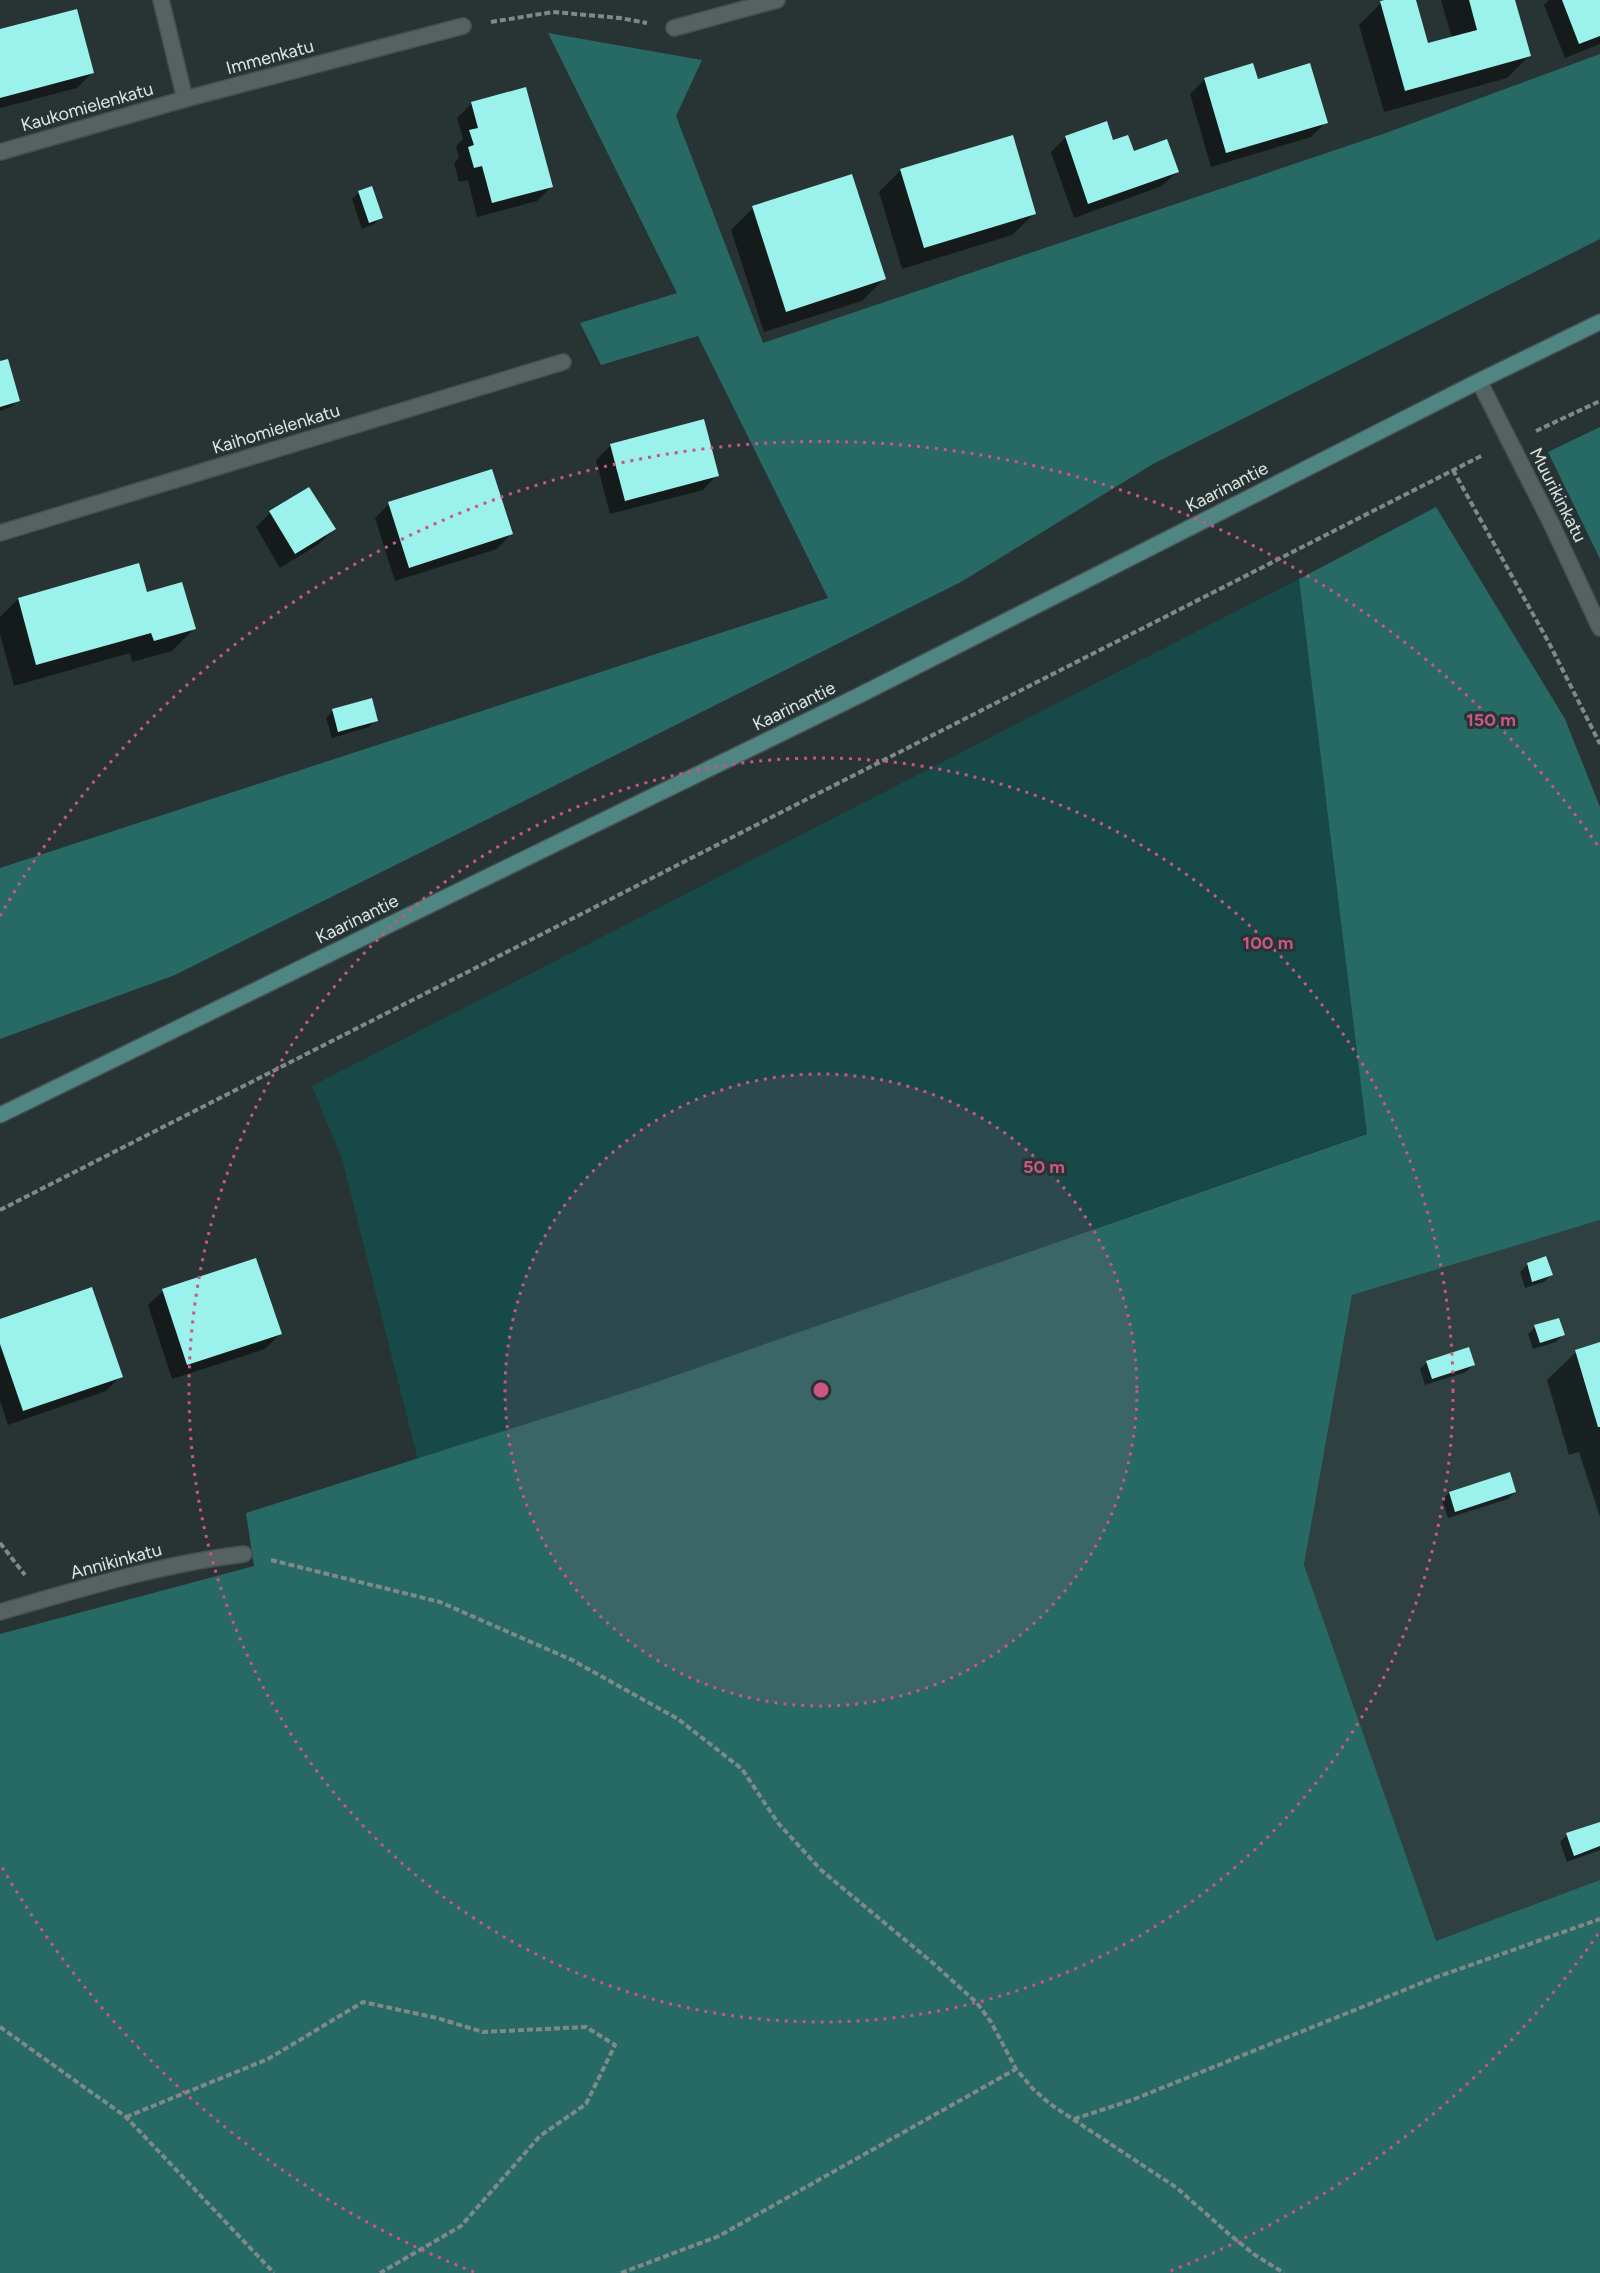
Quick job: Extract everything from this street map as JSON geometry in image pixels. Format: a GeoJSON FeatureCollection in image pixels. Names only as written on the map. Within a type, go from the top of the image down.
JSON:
{"type":"FeatureCollection","features":[{"type":"Feature","properties":{"kind":"main road","name":"Kaarinantie"},"geometry":{"type":"LineString","coordinates":[[0,1115],[861,695],[1479,381],[1600,322]]}},
{"type":"Feature","properties":{"kind":"street"},"geometry":{"type":"LineString","coordinates":[[161,0],[185,99]]}},
{"type":"Feature","properties":{"kind":"street"},"geometry":{"type":"LineString","coordinates":[[674,28],[777,0]]}},
{"type":"Feature","properties":{"kind":"street","name":"Immenkatu"},"geometry":{"type":"LineString","coordinates":[[185,99],[463,26]]}},
{"type":"Feature","properties":{"kind":"street","name":"Kaukomielenkatu"},"geometry":{"type":"LineString","coordinates":[[0,152],[185,99]]}},
{"type":"Feature","properties":{"kind":"street","name":"Kaihomielenkatu"},"geometry":{"type":"LineString","coordinates":[[0,533],[563,362]]}},
{"type":"Feature","properties":{"kind":"street","name":"Muurikinkatu"},"geometry":{"type":"LineString","coordinates":[[1479,381],[1553,527],[1600,628]]}},
{"type":"Feature","properties":{"kind":"street","name":"Annikinkatu"},"geometry":{"type":"LineString","coordinates":[[0,1612],[164,1568],[244,1554]]}},
{"type":"Feature","properties":{"kind":"path"},"geometry":{"type":"LineString","coordinates":[[463,26],[553,12],[620,18],[674,28]]}},
{"type":"Feature","properties":{"kind":"path"},"geometry":{"type":"LineString","coordinates":[[0,1210],[1453,470],[1600,401]]}},
{"type":"Feature","properties":{"kind":"path"},"geometry":{"type":"LineString","coordinates":[[1453,470],[1549,643],[1600,744]]}},
{"type":"Feature","properties":{"kind":"path"},"geometry":{"type":"LineString","coordinates":[[0,1543],[42,1600]]}},
{"type":"Feature","properties":{"kind":"path"},"geometry":{"type":"LineString","coordinates":[[244,1554],[440,1602],[572,1660],[678,1719],[742,1769],[778,1823],[821,1870],[934,1964],[976,2003],[991,2022],[1016,2069],[1041,2096],[1178,2188],[1255,2255],[1284,2273]]}},
{"type":"Feature","properties":{"kind":"path"},"geometry":{"type":"LineString","coordinates":[[1073,2119],[1132,2100],[1434,1978],[1600,1919]]}},
{"type":"Feature","properties":{"kind":"path"},"geometry":{"type":"LineString","coordinates":[[126,2117],[268,2059],[363,2002],[437,2018],[483,2032],[586,2027],[615,2045],[586,2104],[540,2136],[461,2226],[380,2273]]}},
{"type":"Feature","properties":{"kind":"path"},"geometry":{"type":"LineString","coordinates":[[0,2027],[126,2117],[274,2273]]}},
{"type":"Feature","properties":{"kind":"path"},"geometry":{"type":"LineString","coordinates":[[621,2273],[719,2236],[1016,2069]]}},
{"type":"Feature","properties":{"kind":"shaded area"},"geometry":{"type":"Polygon","coordinates":[[[548,33],[702,60],[676,116],[763,343],[1383,134],[1600,54],[1600,239],[1153,464],[961,582],[526,800],[175,975],[0,1039],[0,868],[828,598],[698,336],[601,365],[580,323],[677,293],[548,33]]]}},
{"type":"Feature","properties":{"kind":"shaded area"},"geometry":{"type":"Polygon","coordinates":[[[1600,427],[1600,559],[1548,452],[1600,427]]]}},
{"type":"Feature","properties":{"kind":"shaded area"},"geometry":{"type":"Polygon","coordinates":[[[1436,507],[1565,719],[1600,807],[1600,1220],[1352,1295],[1304,1565],[1436,1941],[1600,1880],[1600,2273],[0,2273],[0,1634],[254,1566],[246,1513],[642,1387],[1367,1134],[1299,579],[1436,507]]]}},
{"type":"Feature","properties":{"kind":"shaded area"},"geometry":{"type":"Polygon","coordinates":[[[1299,579],[1368,1133],[642,1387],[418,1460],[342,1159],[312,1086],[1299,579]]]}},
{"type":"Feature","properties":{"kind":"shaded area"},"geometry":{"type":"Polygon","coordinates":[[[1600,1220],[1600,1880],[1436,1941],[1304,1565],[1352,1295],[1600,1220]]]}},
{"type":"Feature","properties":{"kind":"building"},"geometry":{"type":"Polygon","coordinates":[[[1416,0],[1428,43],[1477,30],[1469,0],[1515,0],[1531,56],[1405,91],[1380,1],[1416,0]]]}},
{"type":"Feature","properties":{"kind":"building"},"geometry":{"type":"Polygon","coordinates":[[[1562,0],[1600,0],[1600,36],[1579,44],[1562,0]]]}},
{"type":"Feature","properties":{"kind":"building"},"geometry":{"type":"Polygon","coordinates":[[[77,9],[94,73],[0,98],[0,29],[77,9]]]}},
{"type":"Feature","properties":{"kind":"building"},"geometry":{"type":"Polygon","coordinates":[[[1253,63],[1258,79],[1310,63],[1328,123],[1226,153],[1204,78],[1253,63]]]}},
{"type":"Feature","properties":{"kind":"building"},"geometry":{"type":"Polygon","coordinates":[[[526,87],[553,187],[492,203],[482,166],[474,168],[468,147],[474,145],[469,130],[478,128],[471,102],[526,87]]]}},
{"type":"Feature","properties":{"kind":"building"},"geometry":{"type":"Polygon","coordinates":[[[1107,121],[1113,140],[1128,135],[1134,151],[1167,139],[1179,172],[1088,204],[1065,136],[1107,121]]]}},
{"type":"Feature","properties":{"kind":"building"},"geometry":{"type":"Polygon","coordinates":[[[1013,135],[1036,214],[924,248],[900,169],[1013,135]]]}},
{"type":"Feature","properties":{"kind":"building"},"geometry":{"type":"Polygon","coordinates":[[[852,174],[886,279],[786,312],[752,206],[852,174]]]}},
{"type":"Feature","properties":{"kind":"building"},"geometry":{"type":"Polygon","coordinates":[[[372,186],[383,218],[369,223],[358,191],[372,186]]]}},
{"type":"Feature","properties":{"kind":"building"},"geometry":{"type":"Polygon","coordinates":[[[8,359],[20,401],[0,407],[0,361],[8,359]]]}},
{"type":"Feature","properties":{"kind":"building"},"geometry":{"type":"Polygon","coordinates":[[[704,419],[719,476],[625,501],[610,444],[704,419]]]}},
{"type":"Feature","properties":{"kind":"building"},"geometry":{"type":"Polygon","coordinates":[[[492,469],[513,534],[409,568],[388,502],[492,469]]]}},
{"type":"Feature","properties":{"kind":"building"},"geometry":{"type":"Polygon","coordinates":[[[309,487],[336,529],[295,554],[269,511],[309,487]]]}},
{"type":"Feature","properties":{"kind":"building"},"geometry":{"type":"Polygon","coordinates":[[[139,563],[147,592],[182,582],[196,629],[154,641],[151,633],[36,665],[18,598],[139,563]]]}},
{"type":"Feature","properties":{"kind":"building"},"geometry":{"type":"Polygon","coordinates":[[[372,698],[378,721],[338,732],[332,709],[372,698]]]}},
{"type":"Feature","properties":{"kind":"building"},"geometry":{"type":"Polygon","coordinates":[[[1546,1256],[1553,1275],[1532,1282],[1527,1263],[1546,1256]]]}},
{"type":"Feature","properties":{"kind":"building"},"geometry":{"type":"Polygon","coordinates":[[[256,1258],[282,1334],[187,1365],[162,1289],[256,1258]]]}},
{"type":"Feature","properties":{"kind":"building"},"geometry":{"type":"Polygon","coordinates":[[[92,1287],[123,1377],[23,1411],[0,1344],[0,1319],[92,1287]]]}},
{"type":"Feature","properties":{"kind":"building"},"geometry":{"type":"Polygon","coordinates":[[[1559,1318],[1565,1335],[1540,1343],[1534,1325],[1559,1318]]]}},
{"type":"Feature","properties":{"kind":"building"},"geometry":{"type":"Polygon","coordinates":[[[1600,1342],[1600,1427],[1598,1427],[1575,1350],[1600,1342]]]}},
{"type":"Feature","properties":{"kind":"building"},"geometry":{"type":"Polygon","coordinates":[[[1469,1347],[1475,1365],[1432,1379],[1426,1361],[1469,1347]]]}},
{"type":"Feature","properties":{"kind":"building"},"geometry":{"type":"Polygon","coordinates":[[[1510,1472],[1516,1492],[1455,1512],[1449,1492],[1510,1472]]]}},
{"type":"Feature","properties":{"kind":"building"},"geometry":{"type":"Polygon","coordinates":[[[1600,1822],[1600,1846],[1574,1856],[1566,1833],[1600,1822]]]}}]}
